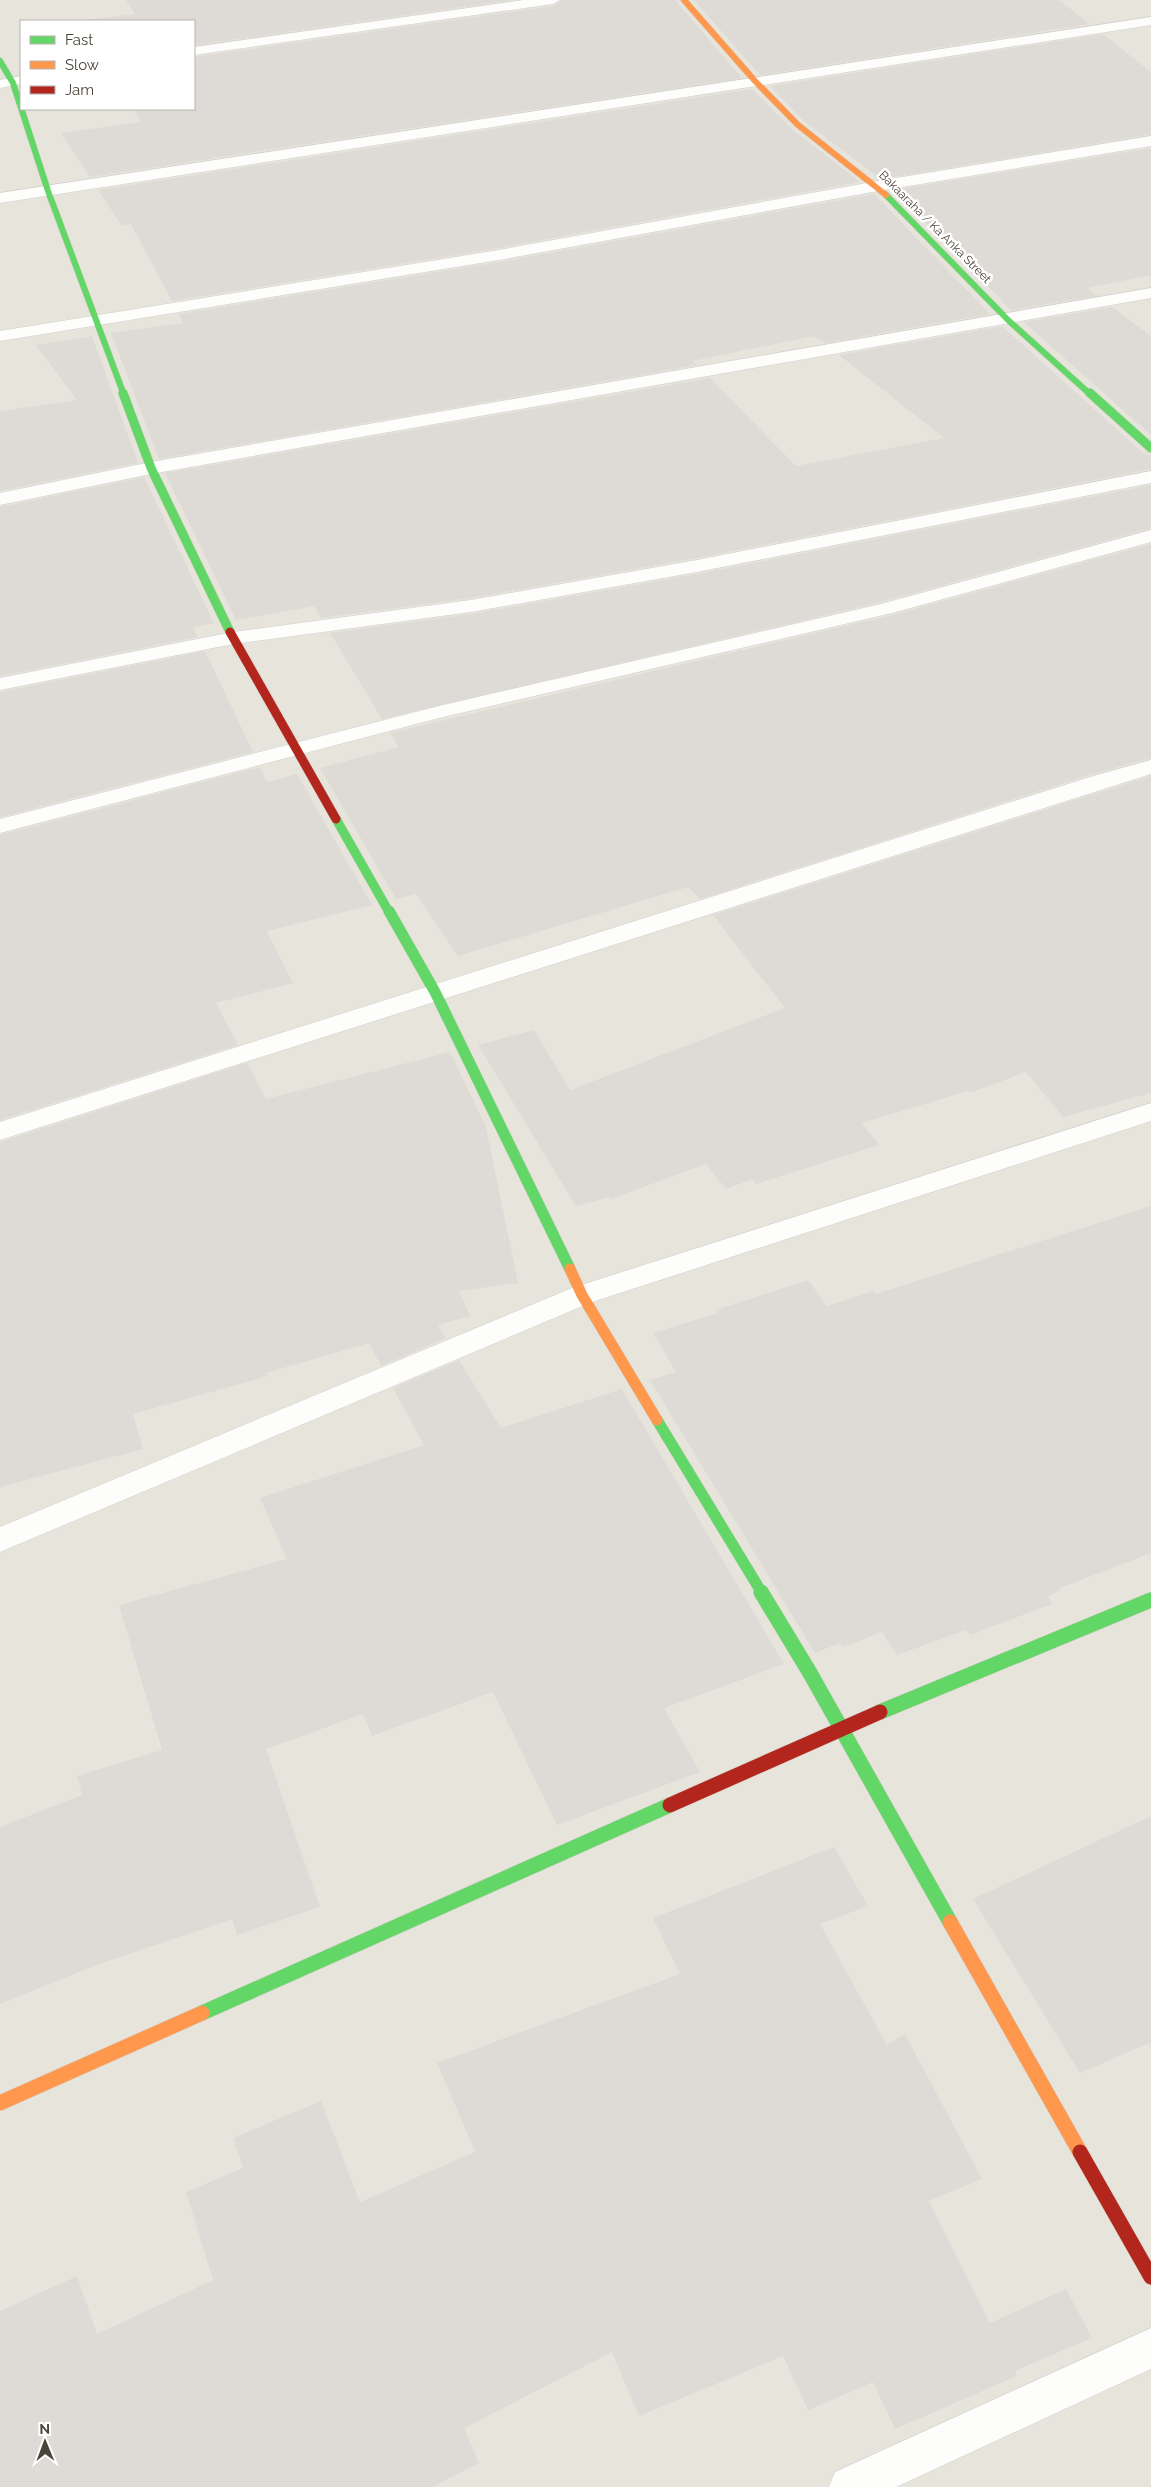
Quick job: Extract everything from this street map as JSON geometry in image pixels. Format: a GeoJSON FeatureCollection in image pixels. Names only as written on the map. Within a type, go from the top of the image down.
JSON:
{"type":"FeatureCollection","features":[{"type":"Feature","properties":{"kind":"street"},"geometry":{"type":"LineString","coordinates":[[195,51],[552,0]]}},
{"type":"Feature","properties":{"kind":"street","name":"Bakaaraha / Ka Anka Street"},"geometry":{"type":"LineString","coordinates":[[684,0],[755,81],[798,126],[878,186],[1008,320],[1151,448]]}},
{"type":"Feature","properties":{"kind":"street"},"geometry":{"type":"LineString","coordinates":[[0,198],[1151,21]]}},
{"type":"Feature","properties":{"kind":"street"},"geometry":{"type":"LineString","coordinates":[[0,61],[11,82],[20,109]]}},
{"type":"Feature","properties":{"kind":"street"},"geometry":{"type":"LineString","coordinates":[[21,110],[48,191],[98,320],[151,468],[233,638],[294,748],[435,992],[582,1295],[842,1728],[1151,2277]]}},
{"type":"Feature","properties":{"kind":"street"},"geometry":{"type":"LineString","coordinates":[[0,336],[499,255],[878,186],[1151,141]]}},
{"type":"Feature","properties":{"kind":"street"},"geometry":{"type":"LineString","coordinates":[[0,499],[151,468],[1008,320],[1151,293]]}},
{"type":"Feature","properties":{"kind":"street"},"geometry":{"type":"LineString","coordinates":[[0,684],[233,638],[471,606],[697,566],[1151,477]]}},
{"type":"Feature","properties":{"kind":"street"},"geometry":{"type":"LineString","coordinates":[[0,826],[294,748],[885,609],[1151,536]]}},
{"type":"Feature","properties":{"kind":"street"},"geometry":{"type":"LineString","coordinates":[[0,1131],[1151,767]]}},
{"type":"Feature","properties":{"kind":"street"},"geometry":{"type":"LineString","coordinates":[[0,1540],[582,1295],[1151,1112]]}},
{"type":"Feature","properties":{"kind":"street"},"geometry":{"type":"LineString","coordinates":[[0,2103],[842,1728],[1151,1600]]}},
{"type":"Feature","properties":{"kind":"street"},"geometry":{"type":"LineString","coordinates":[[850,2487],[1151,2348]]}},
{"type":"Feature","properties":{"kind":"shaded area"},"geometry":{"type":"Polygon","coordinates":[[[0,0],[1151,0],[1151,2487],[0,2487],[0,0]]]}},
{"type":"Feature","properties":{"kind":"building"},"geometry":{"type":"Polygon","coordinates":[[[126,0],[511,0],[195,45],[195,20],[87,20],[135,14],[126,0]]]}},
{"type":"Feature","properties":{"kind":"building"},"geometry":{"type":"Polygon","coordinates":[[[562,0],[675,0],[742,78],[90,177],[61,133],[141,122],[134,110],[195,110],[195,57],[553,6],[562,0]]]}},
{"type":"Feature","properties":{"kind":"building"},"geometry":{"type":"Polygon","coordinates":[[[694,0],[1059,0],[1090,24],[760,75],[694,0]]]}},
{"type":"Feature","properties":{"kind":"building"},"geometry":{"type":"Polygon","coordinates":[[[1103,34],[1151,72],[1151,134],[881,179],[804,121],[770,86],[1103,34]]]}},
{"type":"Feature","properties":{"kind":"building"},"geometry":{"type":"Polygon","coordinates":[[[752,89],[792,129],[860,182],[499,248],[172,301],[131,224],[122,226],[98,190],[752,89]]]}},
{"type":"Feature","properties":{"kind":"building"},"geometry":{"type":"Polygon","coordinates":[[[1151,148],[1151,275],[1087,288],[1097,296],[1011,310],[894,190],[1151,148]]]}},
{"type":"Feature","properties":{"kind":"building"},"geometry":{"type":"Polygon","coordinates":[[[874,194],[990,314],[825,343],[813,336],[693,361],[697,365],[159,459],[111,333],[183,323],[179,314],[499,262],[874,194]]]}},
{"type":"Feature","properties":{"kind":"building"},"geometry":{"type":"Polygon","coordinates":[[[1112,307],[1151,336],[1151,435],[1024,322],[1112,307]]]}},
{"type":"Feature","properties":{"kind":"building"},"geometry":{"type":"Polygon","coordinates":[[[1002,326],[1143,453],[1151,456],[1151,469],[697,558],[471,598],[321,618],[314,606],[236,620],[165,473],[710,378],[796,466],[944,438],[839,355],[1002,326]]]}},
{"type":"Feature","properties":{"kind":"building"},"geometry":{"type":"Polygon","coordinates":[[[92,336],[138,463],[0,491],[0,411],[77,400],[36,345],[92,336]]]}},
{"type":"Feature","properties":{"kind":"building"},"geometry":{"type":"Polygon","coordinates":[[[144,477],[214,623],[193,627],[198,637],[0,676],[0,507],[144,477]]]}},
{"type":"Feature","properties":{"kind":"building"},"geometry":{"type":"Polygon","coordinates":[[[1151,485],[1151,528],[881,602],[382,719],[330,633],[471,614],[697,574],[1151,485]]]}},
{"type":"Feature","properties":{"kind":"building"},"geometry":{"type":"Polygon","coordinates":[[[1151,544],[1151,758],[1089,775],[700,899],[688,887],[458,956],[416,894],[396,899],[320,768],[399,747],[390,733],[892,615],[1151,544]]]}},
{"type":"Feature","properties":{"kind":"building"},"geometry":{"type":"Polygon","coordinates":[[[205,651],[253,752],[0,817],[0,692],[205,651]]]}},
{"type":"Feature","properties":{"kind":"building"},"geometry":{"type":"Polygon","coordinates":[[[260,767],[267,782],[297,774],[372,905],[267,931],[293,983],[216,1003],[238,1045],[0,1120],[0,835],[260,767]]]}},
{"type":"Feature","properties":{"kind":"building"},"geometry":{"type":"Polygon","coordinates":[[[1151,776],[1151,1093],[1063,1117],[1026,1072],[970,1093],[968,1091],[862,1123],[879,1145],[756,1184],[753,1179],[726,1189],[706,1164],[611,1199],[610,1197],[576,1206],[478,1045],[534,1030],[570,1090],[785,1008],[713,915],[1151,776]]]}},
{"type":"Feature","properties":{"kind":"building"},"geometry":{"type":"Polygon","coordinates":[[[450,1052],[486,1127],[518,1283],[459,1291],[470,1316],[438,1325],[446,1338],[381,1366],[369,1343],[266,1373],[268,1376],[133,1414],[143,1449],[0,1487],[0,1142],[247,1063],[266,1099],[450,1052]]]}},
{"type":"Feature","properties":{"kind":"building"},"geometry":{"type":"Polygon","coordinates":[[[1151,1206],[1151,1553],[1060,1588],[1061,1590],[1048,1596],[1052,1604],[970,1635],[966,1630],[897,1655],[882,1632],[843,1647],[840,1643],[815,1653],[650,1380],[676,1372],[653,1333],[718,1313],[716,1310],[808,1280],[827,1306],[874,1291],[876,1294],[1151,1206]]]}},
{"type":"Feature","properties":{"kind":"building"},"geometry":{"type":"Polygon","coordinates":[[[459,1360],[501,1428],[622,1389],[784,1664],[664,1708],[700,1772],[557,1825],[493,1692],[372,1736],[363,1714],[266,1749],[320,1907],[237,1935],[232,1919],[99,1964],[0,2004],[0,1827],[82,1795],[77,1776],[162,1750],[119,1605],[287,1559],[260,1498],[424,1445],[393,1388],[459,1360]]]}},
{"type":"Feature","properties":{"kind":"building"},"geometry":{"type":"Polygon","coordinates":[[[1151,1816],[1151,2042],[1080,2073],[973,1899],[1151,1816]]]}},
{"type":"Feature","properties":{"kind":"building"},"geometry":{"type":"Polygon","coordinates":[[[834,1847],[868,1906],[820,1924],[887,2045],[905,2034],[982,2179],[929,2201],[990,2323],[1066,2289],[1092,2338],[1015,2371],[1017,2376],[895,2429],[873,2382],[808,2410],[783,2356],[639,2416],[612,2352],[464,2428],[479,2463],[432,2487],[0,2487],[0,2311],[77,2276],[97,2334],[213,2280],[186,2192],[243,2168],[233,2138],[321,2101],[360,2202],[475,2152],[437,2063],[680,1974],[653,1918],[834,1847]]]}},
{"type":"Feature","properties":{"kind":"traffic: fast"},"geometry":{"type":"LineString","coordinates":[[0,61],[13,83],[20,105]]}},
{"type":"Feature","properties":{"kind":"traffic: fast"},"geometry":{"type":"LineString","coordinates":[[22,110],[48,191],[151,468],[230,632]]}},
{"type":"Feature","properties":{"kind":"traffic: fast"},"geometry":{"type":"LineString","coordinates":[[886,195],[1008,320],[1151,448]]}},
{"type":"Feature","properties":{"kind":"traffic: fast"},"geometry":{"type":"LineString","coordinates":[[336,819],[435,992],[570,1269]]}},
{"type":"Feature","properties":{"kind":"traffic: fast"},"geometry":{"type":"LineString","coordinates":[[657,1420],[810,1673],[950,1922]]}},
{"type":"Feature","properties":{"kind":"traffic: fast"},"geometry":{"type":"LineString","coordinates":[[880,1712],[1151,1600]]}},
{"type":"Feature","properties":{"kind":"traffic: fast"},"geometry":{"type":"LineString","coordinates":[[202,2013],[670,1805]]}},
{"type":"Feature","properties":{"kind":"traffic: slow"},"geometry":{"type":"LineString","coordinates":[[684,0],[755,81],[798,125],[886,195]]}},
{"type":"Feature","properties":{"kind":"traffic: slow"},"geometry":{"type":"LineString","coordinates":[[570,1269],[582,1295],[657,1420]]}},
{"type":"Feature","properties":{"kind":"traffic: slow"},"geometry":{"type":"LineString","coordinates":[[950,1922],[1080,2152]]}},
{"type":"Feature","properties":{"kind":"traffic: slow"},"geometry":{"type":"LineString","coordinates":[[0,2103],[202,2013]]}},
{"type":"Feature","properties":{"kind":"traffic: jam"},"geometry":{"type":"LineString","coordinates":[[230,632],[336,819]]}},
{"type":"Feature","properties":{"kind":"traffic: jam"},"geometry":{"type":"LineString","coordinates":[[670,1805],[880,1712]]}},
{"type":"Feature","properties":{"kind":"traffic: jam"},"geometry":{"type":"LineString","coordinates":[[1080,2152],[1151,2277]]}}]}
